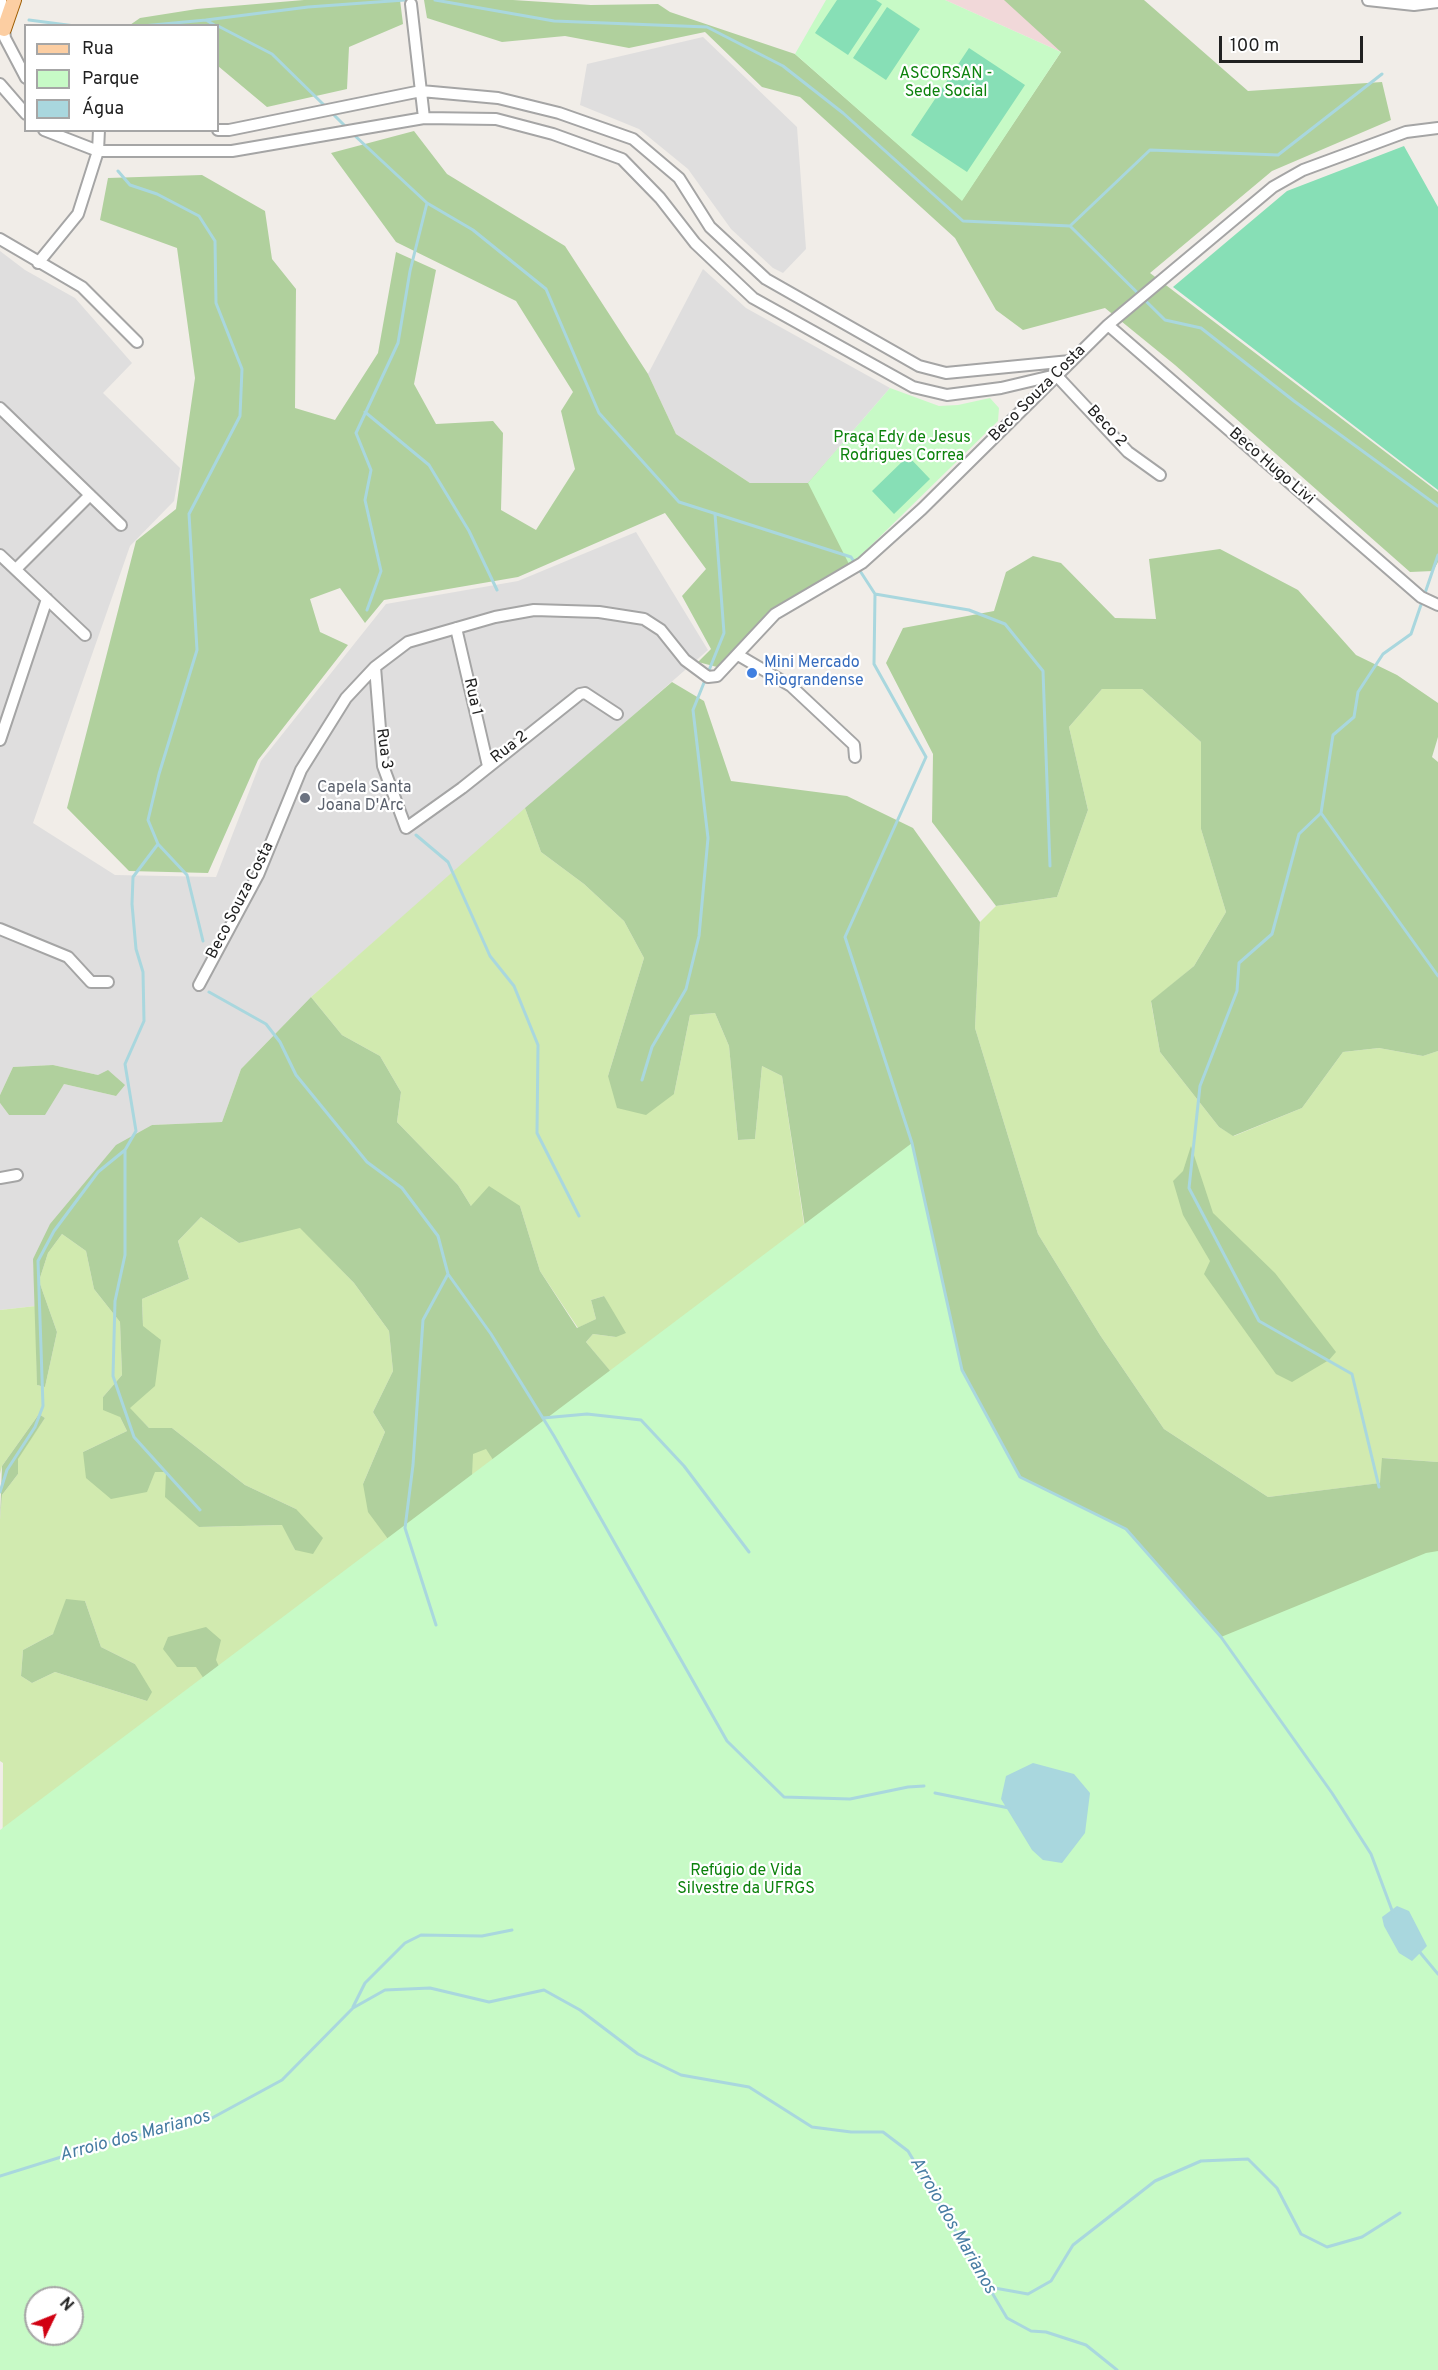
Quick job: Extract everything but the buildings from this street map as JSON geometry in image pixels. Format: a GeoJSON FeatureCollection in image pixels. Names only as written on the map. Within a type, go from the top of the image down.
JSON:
{"type":"FeatureCollection","features":[{"type":"Feature","properties":{"kind":"main road"},"geometry":{"type":"LineString","coordinates":[[4,29],[14,0]]}},
{"type":"Feature","properties":{"kind":"street"},"geometry":{"type":"LineString","coordinates":[[1,0],[4,49],[24,75]]}},
{"type":"Feature","properties":{"kind":"street"},"geometry":{"type":"LineString","coordinates":[[1368,0],[1414,5],[1438,2]]}},
{"type":"Feature","properties":{"kind":"street"},"geometry":{"type":"LineString","coordinates":[[411,4],[424,118]]}},
{"type":"Feature","properties":{"kind":"street"},"geometry":{"type":"LineString","coordinates":[[0,84],[24,112]]}},
{"type":"Feature","properties":{"kind":"street"},"geometry":{"type":"LineString","coordinates":[[219,130],[229,130],[421,91],[498,99],[559,113],[633,139],[679,178],[710,228],[766,279],[919,366],[946,373],[1070,361]]}},
{"type":"Feature","properties":{"kind":"street"},"geometry":{"type":"LineString","coordinates":[[553,134],[559,113]]}},
{"type":"Feature","properties":{"kind":"street"},"geometry":{"type":"LineString","coordinates":[[49,132],[98,152],[232,151],[424,118],[496,119],[553,134],[622,159],[660,198],[695,243],[753,298],[913,387],[947,395],[1001,388],[1056,375]]}},
{"type":"Feature","properties":{"kind":"street","name":"Beco Souza Costa"},"geometry":{"type":"LineString","coordinates":[[199,985],[258,875],[300,770],[346,698],[375,667],[408,642],[495,617],[534,610],[599,612],[644,619],[661,630],[685,660],[708,676],[717,676],[775,614],[862,563],[922,509],[1108,325],[1273,187],[1303,170],[1406,132],[1438,129]]}},
{"type":"Feature","properties":{"kind":"street"},"geometry":{"type":"LineString","coordinates":[[38,263],[78,214],[98,152],[99,132]]}},
{"type":"Feature","properties":{"kind":"street"},"geometry":{"type":"LineString","coordinates":[[695,243],[710,228]]}},
{"type":"Feature","properties":{"kind":"street"},"geometry":{"type":"LineString","coordinates":[[0,239],[82,287],[137,342]]}},
{"type":"Feature","properties":{"kind":"street","name":"Beco Hugo Livi"},"geometry":{"type":"LineString","coordinates":[[1108,325],[1421,597],[1438,604]]}},
{"type":"Feature","properties":{"kind":"street","name":"Beco 2"},"geometry":{"type":"LineString","coordinates":[[1056,375],[1128,452],[1160,475]]}},
{"type":"Feature","properties":{"kind":"street"},"geometry":{"type":"LineString","coordinates":[[0,408],[121,525]]}},
{"type":"Feature","properties":{"kind":"street"},"geometry":{"type":"LineString","coordinates":[[16,569],[90,495]]}},
{"type":"Feature","properties":{"kind":"street"},"geometry":{"type":"LineString","coordinates":[[0,555],[85,635]]}},
{"type":"Feature","properties":{"kind":"street"},"geometry":{"type":"LineString","coordinates":[[0,740],[47,599]]}},
{"type":"Feature","properties":{"kind":"street","name":"Rua 1"},"geometry":{"type":"LineString","coordinates":[[456,628],[488,766]]}},
{"type":"Feature","properties":{"kind":"street"},"geometry":{"type":"LineString","coordinates":[[738,655],[791,686],[854,746],[855,757]]}},
{"type":"Feature","properties":{"kind":"street","name":"Rua 3"},"geometry":{"type":"LineString","coordinates":[[375,667],[383,766],[406,828]]}},
{"type":"Feature","properties":{"kind":"street","name":"Rua 2"},"geometry":{"type":"LineString","coordinates":[[406,828],[435,810],[582,693],[616,714]]}},
{"type":"Feature","properties":{"kind":"street"},"geometry":{"type":"LineString","coordinates":[[0,929],[68,957],[92,982],[108,982]]}},
{"type":"Feature","properties":{"kind":"street"},"geometry":{"type":"LineString","coordinates":[[0,1178],[17,1175]]}},
{"type":"Feature","properties":{"kind":"shaded area"},"geometry":{"type":"Polygon","coordinates":[[[945,0],[1087,0],[1061,52],[945,0]]]}},
{"type":"Feature","properties":{"kind":"shaded area"},"geometry":{"type":"Polygon","coordinates":[[[703,37],[797,127],[806,249],[783,273],[773,268],[731,229],[688,169],[639,129],[580,105],[587,64],[703,37]]]}},
{"type":"Feature","properties":{"kind":"shaded area"},"geometry":{"type":"Polygon","coordinates":[[[0,251],[25,270],[75,298],[132,363],[103,393],[180,468],[174,501],[130,546],[33,823],[115,875],[216,877],[261,761],[386,604],[518,581],[636,532],[708,650],[311,997],[241,1069],[222,1122],[152,1125],[33,1259],[36,1306],[0,1310],[0,1103],[9,1115],[64,1084],[116,1096],[98,1075],[53,1065],[13,1067],[0,1095],[0,251]]]}},
{"type":"Feature","properties":{"kind":"shaded area"},"geometry":{"type":"Polygon","coordinates":[[[703,269],[746,308],[890,388],[808,483],[750,483],[676,434],[648,374],[703,269]]]}},
{"type":"Feature","properties":{"kind":"green space"},"geometry":{"type":"Polygon","coordinates":[[[304,0],[400,0],[403,24],[349,47],[347,89],[267,107],[219,67],[219,24],[131,24],[140,18],[197,9],[304,0]]]}},
{"type":"Feature","properties":{"kind":"green space"},"geometry":{"type":"Polygon","coordinates":[[[424,0],[513,0],[591,5],[658,4],[670,12],[795,54],[962,200],[1061,52],[1004,0],[1144,0],[1248,91],[1382,82],[1391,120],[1272,171],[1150,273],[1438,492],[1438,562],[1433,571],[1410,572],[1175,365],[1105,308],[1023,330],[996,310],[955,238],[800,97],[762,87],[705,32],[629,48],[565,36],[502,42],[427,18],[424,0]]]}},
{"type":"Feature","properties":{"kind":"green space","name":"ASCORSAN - Sede Social"},"geometry":{"type":"Polygon","coordinates":[[[826,0],[945,0],[1061,52],[962,201],[795,54],[826,0]]]}},
{"type":"Feature","properties":{"kind":"green space"},"geometry":{"type":"Polygon","coordinates":[[[837,0],[876,0],[882,4],[848,55],[815,33],[837,0]]]}},
{"type":"Feature","properties":{"kind":"green space"},"geometry":{"type":"Polygon","coordinates":[[[887,7],[920,29],[886,80],[853,58],[887,7]]]}},
{"type":"Feature","properties":{"kind":"green space"},"geometry":{"type":"Polygon","coordinates":[[[969,48],[1025,85],[967,172],[911,135],[969,48]]]}},
{"type":"Feature","properties":{"kind":"green space"},"geometry":{"type":"Polygon","coordinates":[[[414,131],[447,174],[565,246],[648,374],[676,434],[750,483],[808,483],[865,418],[850,566],[766,614],[737,652],[717,667],[698,662],[711,649],[682,596],[706,569],[665,513],[518,577],[384,600],[365,623],[340,588],[310,599],[320,632],[348,645],[258,760],[208,873],[129,871],[67,808],[136,541],[176,509],[195,378],[177,248],[100,220],[108,178],[202,175],[265,211],[272,259],[296,289],[295,408],[335,420],[378,353],[396,252],[436,270],[414,384],[436,424],[493,421],[503,433],[501,510],[536,530],[575,469],[561,411],[573,392],[516,301],[396,242],[331,153],[414,131]]]}},
{"type":"Feature","properties":{"kind":"green space"},"geometry":{"type":"Polygon","coordinates":[[[1404,146],[1438,207],[1438,490],[1173,287],[1287,191],[1404,146]]]}},
{"type":"Feature","properties":{"kind":"green space","name":"Praça Edy de Jesus Rodrigues Correa"},"geometry":{"type":"Polygon","coordinates":[[[890,388],[939,406],[958,405],[990,398],[999,408],[998,421],[850,566],[808,483],[890,388]]]}},
{"type":"Feature","properties":{"kind":"green space"},"geometry":{"type":"Polygon","coordinates":[[[908,456],[930,479],[894,514],[872,491],[908,456]]]}},
{"type":"Feature","properties":{"kind":"green space"},"geometry":{"type":"Polygon","coordinates":[[[1220,549],[1298,590],[1356,655],[1397,675],[1438,703],[1438,737],[1432,757],[1438,762],[1438,1051],[1423,1056],[1379,1048],[1343,1052],[1302,1108],[1233,1136],[1219,1127],[1160,1052],[1151,1001],[1194,966],[1226,912],[1201,829],[1201,742],[1142,689],[1102,689],[1069,727],[1088,810],[1057,897],[996,906],[932,822],[933,754],[886,663],[903,628],[994,611],[1006,572],[1033,556],[1061,563],[1115,618],[1156,619],[1149,559],[1220,549]]]}},
{"type":"Feature","properties":{"kind":"green space"},"geometry":{"type":"Polygon","coordinates":[[[672,682],[704,701],[731,781],[847,796],[913,828],[980,922],[975,1028],[1038,1234],[1100,1335],[1164,1429],[1268,1497],[1380,1483],[1382,1458],[1438,1462],[1438,1576],[1385,1881],[810,1260],[782,1076],[762,1066],[755,1139],[738,1140],[729,1046],[715,1013],[690,1015],[674,1094],[646,1115],[617,1108],[608,1076],[644,958],[624,921],[584,884],[541,852],[525,808],[672,682]]]}},
{"type":"Feature","properties":{"kind":"green space"},"geometry":{"type":"Polygon","coordinates":[[[1102,689],[1142,689],[1201,742],[1201,829],[1226,912],[1194,966],[1151,1002],[1160,1052],[1219,1127],[1234,1136],[1302,1108],[1343,1052],[1379,1048],[1423,1056],[1438,1051],[1438,1462],[1383,1458],[1381,1483],[1268,1497],[1164,1429],[1100,1335],[1038,1234],[975,1028],[980,922],[996,906],[1057,897],[1088,810],[1069,727],[1102,689]]]}},
{"type":"Feature","properties":{"kind":"green space","name":"Refúgio de Vida Silvestre da UFRGS"},"geometry":{"type":"Polygon","coordinates":[[[525,808],[541,852],[584,884],[624,921],[644,958],[608,1076],[674,1094],[690,1015],[715,1013],[729,1046],[738,1140],[755,1139],[762,1066],[782,1076],[804,1224],[1438,2370],[0,2370],[3,1763],[0,1761],[0,1520],[2,1495],[18,1474],[17,1459],[45,1418],[39,1414],[2,1466],[0,1474],[0,1310],[36,1306],[37,1385],[45,1387],[57,1332],[39,1281],[48,1253],[62,1234],[86,1251],[94,1289],[120,1322],[122,1375],[103,1397],[120,1417],[127,1431],[83,1452],[155,1472],[166,1472],[199,1527],[283,1525],[295,1550],[296,1509],[245,1485],[172,1428],[149,1428],[129,1408],[143,1326],[142,1299],[189,1279],[178,1241],[201,1217],[239,1243],[300,1227],[354,1283],[389,1331],[393,1371],[373,1412],[385,1432],[363,1484],[486,1448],[493,1458],[610,1371],[586,1342],[593,1334],[616,1337],[604,1296],[591,1300],[596,1319],[578,1328],[540,1271],[520,1206],[471,1206],[458,1185],[397,1122],[401,1092],[380,1056],[342,1035],[311,997],[525,808]],[[85,1601],[53,1634],[23,1650],[21,1676],[32,1683],[55,1672],[147,1701],[135,1664],[101,1647],[85,1601]]]}},
{"type":"Feature","properties":{"kind":"green space"},"geometry":{"type":"Polygon","coordinates":[[[311,997],[342,1035],[380,1056],[401,1092],[397,1122],[458,1185],[471,1206],[489,1186],[520,1206],[540,1271],[577,1328],[596,1319],[591,1300],[604,1296],[626,1333],[616,1337],[593,1334],[586,1342],[633,1398],[525,1509],[486,1449],[473,1454],[470,1519],[391,1543],[368,1512],[363,1484],[385,1432],[373,1412],[393,1371],[389,1331],[354,1283],[300,1228],[239,1243],[201,1217],[178,1241],[189,1279],[142,1299],[143,1326],[161,1340],[155,1386],[130,1408],[149,1428],[172,1428],[245,1485],[296,1509],[323,1538],[313,1554],[295,1550],[282,1525],[199,1527],[165,1497],[166,1472],[155,1472],[147,1492],[111,1499],[86,1478],[83,1452],[127,1431],[120,1417],[103,1410],[103,1397],[122,1375],[120,1322],[94,1289],[86,1251],[62,1234],[48,1253],[39,1281],[57,1332],[45,1387],[37,1385],[33,1259],[50,1224],[116,1145],[152,1125],[222,1122],[241,1069],[311,997]]]}},
{"type":"Feature","properties":{"kind":"green space"},"geometry":{"type":"Polygon","coordinates":[[[53,1065],[98,1075],[108,1070],[125,1085],[116,1096],[64,1084],[45,1115],[9,1115],[0,1103],[0,1095],[13,1067],[53,1065]]]}},
{"type":"Feature","properties":{"kind":"green space","name":"Refúgio de Vida Silvestre da UFRGS"},"geometry":{"type":"Polygon","coordinates":[[[912,1143],[962,1370],[1020,1477],[1126,1529],[1221,1637],[1426,1553],[1438,1551],[1438,2370],[0,2370],[0,1830],[912,1143]]]}},
{"type":"Feature","properties":{"kind":"green space"},"geometry":{"type":"Polygon","coordinates":[[[1191,1146],[1213,1213],[1275,1273],[1336,1352],[1329,1360],[1292,1382],[1276,1374],[1204,1274],[1210,1261],[1183,1215],[1173,1181],[1183,1171],[1191,1146]]]}},
{"type":"Feature","properties":{"kind":"green space"},"geometry":{"type":"Polygon","coordinates":[[[39,1414],[45,1418],[18,1459],[18,1474],[2,1495],[0,1520],[2,1466],[39,1414]]]}},
{"type":"Feature","properties":{"kind":"green space"},"geometry":{"type":"Polygon","coordinates":[[[66,1599],[85,1601],[101,1647],[135,1664],[152,1692],[147,1701],[55,1672],[32,1683],[21,1676],[23,1650],[53,1634],[66,1599]]]}},
{"type":"Feature","properties":{"kind":"green space"},"geometry":{"type":"Polygon","coordinates":[[[206,1627],[221,1640],[216,1660],[223,1675],[216,1697],[196,1667],[177,1667],[163,1649],[168,1637],[206,1627]]]}},
{"type":"Feature","properties":{"kind":"water"},"geometry":{"type":"Polygon","coordinates":[[[1033,1763],[1074,1774],[1090,1793],[1085,1833],[1062,1863],[1043,1860],[1032,1850],[1001,1799],[1006,1776],[1033,1763]]]}},
{"type":"Feature","properties":{"kind":"water"},"geometry":{"type":"Polygon","coordinates":[[[1397,1906],[1409,1911],[1427,1946],[1412,1961],[1399,1953],[1384,1926],[1382,1917],[1397,1906]]]}},
{"type":"Feature","properties":{"kind":"waterway"},"geometry":{"type":"LineString","coordinates":[[206,20],[308,7],[405,0]]}},
{"type":"Feature","properties":{"kind":"waterway"},"geometry":{"type":"LineString","coordinates":[[435,0],[554,21],[707,27],[783,66],[843,113],[963,221],[1070,226],[1165,320],[1201,328],[1294,401],[1438,506]]}},
{"type":"Feature","properties":{"kind":"waterway"},"geometry":{"type":"LineString","coordinates":[[29,20],[60,24]]}},
{"type":"Feature","properties":{"kind":"waterway"},"geometry":{"type":"LineString","coordinates":[[163,24],[206,20],[213,24]]}},
{"type":"Feature","properties":{"kind":"waterway"},"geometry":{"type":"LineString","coordinates":[[219,27],[272,54],[325,106]]}},
{"type":"Feature","properties":{"kind":"waterway"},"geometry":{"type":"LineString","coordinates":[[1070,226],[1150,150],[1278,155],[1382,74]]}},
{"type":"Feature","properties":{"kind":"waterway"},"geometry":{"type":"LineString","coordinates":[[332,113],[346,127]]}},
{"type":"Feature","properties":{"kind":"waterway"},"geometry":{"type":"LineString","coordinates":[[353,134],[427,203],[473,230],[546,289],[599,413],[679,502],[851,557],[875,594],[874,664],[926,757],[845,937],[912,1143],[962,1370],[1020,1477],[1126,1529],[1221,1637],[1332,1793],[1371,1854],[1393,1913]]}},
{"type":"Feature","properties":{"kind":"waterway"},"geometry":{"type":"LineString","coordinates":[[0,1492],[7,1470],[35,1427],[43,1406],[38,1261],[54,1231],[98,1172],[125,1150],[136,1131],[125,1064],[144,1021],[143,972],[136,949],[132,904],[133,877],[158,844],[148,820],[159,774],[197,650],[189,514],[240,416],[242,369],[216,303],[215,241],[199,216],[157,194],[130,185],[118,171]]}},
{"type":"Feature","properties":{"kind":"waterway"},"geometry":{"type":"LineString","coordinates":[[367,610],[381,571],[365,500],[371,470],[356,433],[398,343],[410,271],[427,203]]}},
{"type":"Feature","properties":{"kind":"waterway"},"geometry":{"type":"LineString","coordinates":[[365,412],[429,465],[469,531],[497,590]]}},
{"type":"Feature","properties":{"kind":"waterway"},"geometry":{"type":"LineString","coordinates":[[642,1080],[652,1047],[686,989],[699,936],[708,838],[693,710],[724,633],[715,514]]}},
{"type":"Feature","properties":{"kind":"waterway"},"geometry":{"type":"LineString","coordinates":[[1379,1487],[1352,1374],[1259,1321],[1189,1188],[1200,1086],[1237,991],[1239,963],[1272,934],[1299,834],[1321,813],[1333,735],[1354,717],[1358,692],[1383,654],[1411,634],[1438,555]]}},
{"type":"Feature","properties":{"kind":"waterway"},"geometry":{"type":"LineString","coordinates":[[875,594],[969,610],[1005,624],[1043,671],[1050,866]]}},
{"type":"Feature","properties":{"kind":"waterway"},"geometry":{"type":"LineString","coordinates":[[1321,813],[1438,976]]}},
{"type":"Feature","properties":{"kind":"waterway"},"geometry":{"type":"LineString","coordinates":[[416,835],[448,862],[490,956],[514,986],[538,1045],[537,1133],[579,1216]]}},
{"type":"Feature","properties":{"kind":"waterway"},"geometry":{"type":"LineString","coordinates":[[158,844],[187,875],[203,941]]}},
{"type":"Feature","properties":{"kind":"waterway"},"geometry":{"type":"LineString","coordinates":[[209,992],[266,1024],[280,1042],[296,1075],[367,1162],[402,1188],[438,1236],[448,1274],[491,1334],[554,1436],[727,1741],[784,1797],[850,1799],[924,1786]]}},
{"type":"Feature","properties":{"kind":"waterway"},"geometry":{"type":"LineString","coordinates":[[125,1150],[125,1255],[115,1301],[113,1376],[134,1437],[200,1510]]}},
{"type":"Feature","properties":{"kind":"waterway"},"geometry":{"type":"LineString","coordinates":[[436,1625],[405,1528],[413,1465],[423,1320],[448,1274]]}},
{"type":"Feature","properties":{"kind":"waterway"},"geometry":{"type":"LineString","coordinates":[[543,1418],[587,1414],[641,1420],[684,1466],[749,1552]]}},
{"type":"Feature","properties":{"kind":"waterway"},"geometry":{"type":"LineString","coordinates":[[935,1793],[1009,1808]]}},
{"type":"Feature","properties":{"kind":"waterway"},"geometry":{"type":"LineString","coordinates":[[353,2007],[365,1983],[405,1943],[421,1935],[482,1936],[512,1930]]}},
{"type":"Feature","properties":{"kind":"waterway"},"geometry":{"type":"LineString","coordinates":[[1418,1950],[1438,1974]]}},
{"type":"Feature","properties":{"kind":"waterway","name":"Arroio dos Marianos"},"geometry":{"type":"LineString","coordinates":[[0,2176],[106,2143],[212,2118],[282,2080],[353,2008],[385,1990],[430,1988],[489,2002],[544,1990],[580,2010],[638,2054],[681,2075],[749,2087],[812,2127],[851,2132],[883,2132],[908,2151],[1007,2318],[1031,2331],[1046,2332],[1086,2345],[1117,2370]]}},
{"type":"Feature","properties":{"kind":"waterway"},"geometry":{"type":"LineString","coordinates":[[989,2287],[1028,2294],[1051,2281],[1073,2245],[1155,2181],[1201,2161],[1248,2159],[1277,2188],[1301,2234],[1327,2247],[1362,2237],[1400,2213]]}},
{"type":"Feature","properties":{"kind":"place","name":"Mini Mercado Riograndense"},"geometry":{"type":"Point","coordinates":[752,673]}},
{"type":"Feature","properties":{"kind":"place","name":"Capela Santa Joana D'Arc"},"geometry":{"type":"Point","coordinates":[305,798]}}]}
